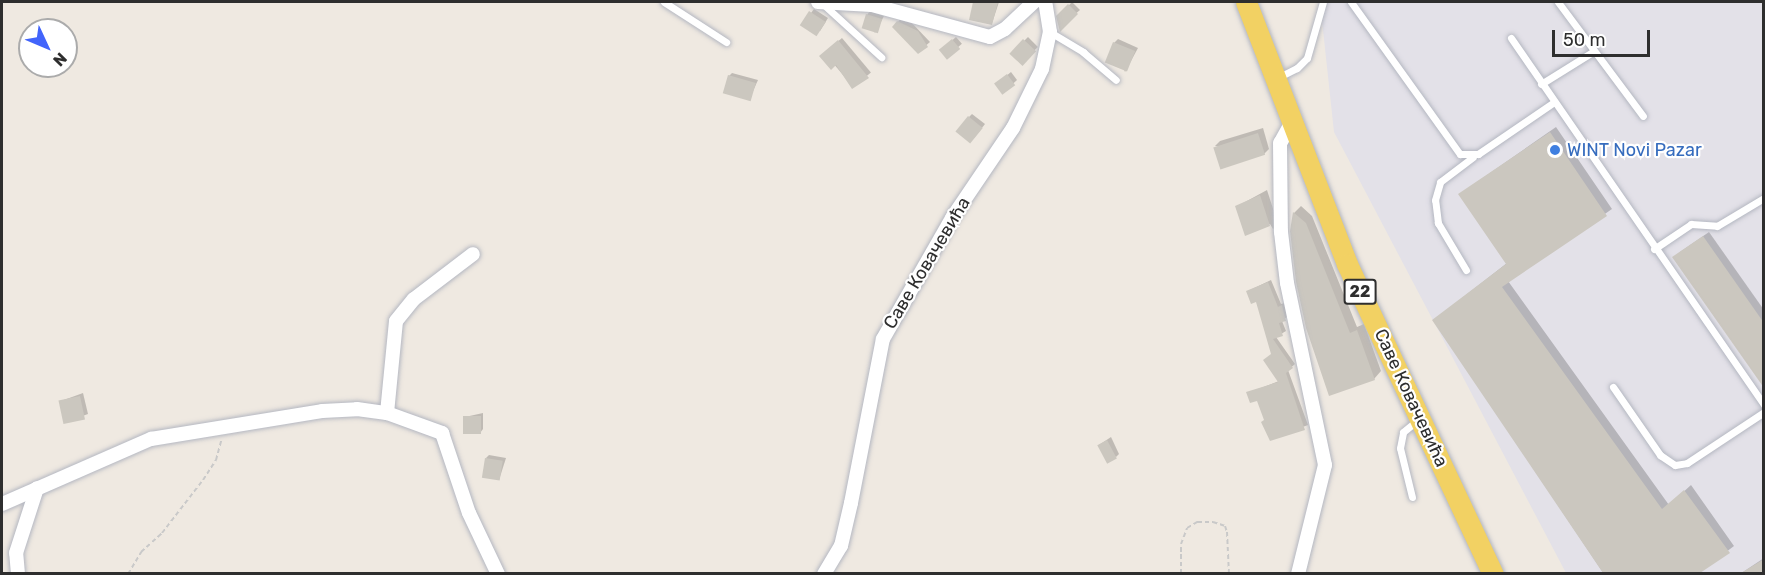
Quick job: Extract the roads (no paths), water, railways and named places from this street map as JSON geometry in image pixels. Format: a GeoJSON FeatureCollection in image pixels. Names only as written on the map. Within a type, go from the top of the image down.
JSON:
{"type":"FeatureCollection","features":[{"type":"Feature","properties":{"kind":"main road","name":"Саве Ковачевића"},"geometry":{"type":"LineString","coordinates":[[1246,2],[1347,264],[1493,573]]}},
{"type":"Feature","properties":{"kind":"street"},"geometry":{"type":"LineString","coordinates":[[820,2],[872,5],[990,37],[1005,29],[1034,2]]}},
{"type":"Feature","properties":{"kind":"street","name":"Саве Ковачевића"},"geometry":{"type":"LineString","coordinates":[[824,573],[841,546],[883,339],[952,218],[1013,128],[1042,69],[1050,32],[1045,2]]}},
{"type":"Feature","properties":{"kind":"street"},"geometry":{"type":"LineString","coordinates":[[1293,120],[1280,143],[1281,232],[1287,283],[1324,465],[1298,573]]}},
{"type":"Feature","properties":{"kind":"street"},"geometry":{"type":"LineString","coordinates":[[387,413],[396,321],[414,299],[473,254]]}},
{"type":"Feature","properties":{"kind":"street"},"geometry":{"type":"LineString","coordinates":[[2,504],[151,438],[322,411],[357,409],[387,413],[442,433],[469,513],[498,573]]}},
{"type":"Feature","properties":{"kind":"street"},"geometry":{"type":"LineString","coordinates":[[18,573],[16,553],[37,488]]}},
{"type":"Feature","properties":{"kind":"lane"},"geometry":{"type":"LineString","coordinates":[[664,2],[726,42]]}},
{"type":"Feature","properties":{"kind":"lane"},"geometry":{"type":"LineString","coordinates":[[820,2],[880,57]]}},
{"type":"Feature","properties":{"kind":"lane"},"geometry":{"type":"LineString","coordinates":[[1277,78],[1298,68],[1307,58],[1323,2]]}},
{"type":"Feature","properties":{"kind":"lane"},"geometry":{"type":"LineString","coordinates":[[1352,2],[1455,149],[1466,156],[1478,154]]}},
{"type":"Feature","properties":{"kind":"lane"},"geometry":{"type":"LineString","coordinates":[[1558,2],[1644,116]]}},
{"type":"Feature","properties":{"kind":"lane"},"geometry":{"type":"LineString","coordinates":[[1050,32],[1083,52],[1116,80]]}},
{"type":"Feature","properties":{"kind":"lane"},"geometry":{"type":"LineString","coordinates":[[1511,38],[1654,249],[1764,405]]}},
{"type":"Feature","properties":{"kind":"lane"},"geometry":{"type":"LineString","coordinates":[[1541,84],[1594,51]]}},
{"type":"Feature","properties":{"kind":"lane"},"geometry":{"type":"LineString","coordinates":[[1466,270],[1438,223],[1435,200],[1444,177],[1554,102]]}},
{"type":"Feature","properties":{"kind":"lane"},"geometry":{"type":"LineString","coordinates":[[1654,249],[1691,224],[1717,226],[1764,198]]}},
{"type":"Feature","properties":{"kind":"lane"},"geometry":{"type":"LineString","coordinates":[[1613,387],[1660,455],[1675,465],[1687,463],[1764,412]]}},
{"type":"Feature","properties":{"kind":"lane"},"geometry":{"type":"LineString","coordinates":[[1412,497],[1400,448],[1403,432],[1420,419]]}},
{"type":"Feature","properties":{"kind":"place","name":"WINT Novi Pazar"},"geometry":{"type":"Point","coordinates":[1555,150]}}]}
